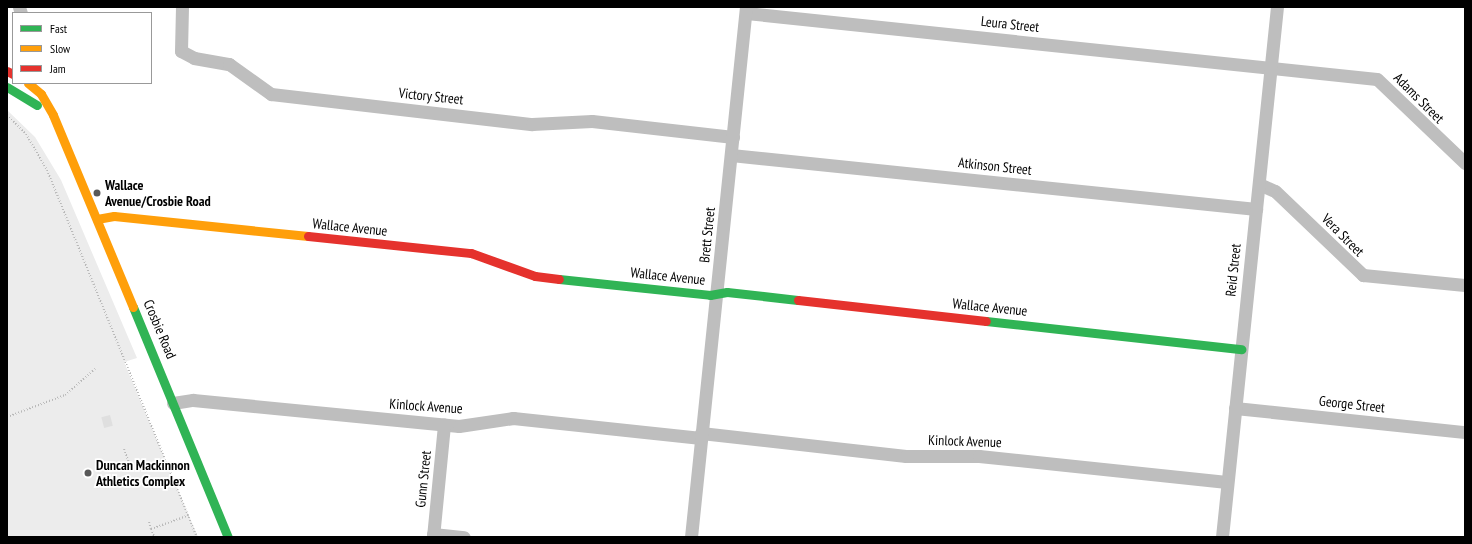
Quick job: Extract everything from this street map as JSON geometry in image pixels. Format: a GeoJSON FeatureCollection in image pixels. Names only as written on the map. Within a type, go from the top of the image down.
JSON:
{"type":"FeatureCollection","features":[{"type":"Feature","properties":{"kind":"street","name":"Victory Street"},"geometry":{"type":"LineString","coordinates":[[182,7],[181,51],[194,58],[229,64],[271,94],[532,124],[592,122],[733,137]]}},
{"type":"Feature","properties":{"kind":"street","name":"Reid Street"},"geometry":{"type":"LineString","coordinates":[[1222,537],[1277,7]]}},
{"type":"Feature","properties":{"kind":"street","name":"Brett Street"},"geometry":{"type":"LineString","coordinates":[[691,537],[746,10]]}},
{"type":"Feature","properties":{"kind":"street","name":"Leura Street"},"geometry":{"type":"LineString","coordinates":[[746,10],[1271,68]]}},
{"type":"Feature","properties":{"kind":"street","name":"Adams Street"},"geometry":{"type":"LineString","coordinates":[[1271,68],[1377,79],[1465,163]]}},
{"type":"Feature","properties":{"kind":"street"},"geometry":{"type":"LineString","coordinates":[[29,84],[37,91]]}},
{"type":"Feature","properties":{"kind":"street"},"geometry":{"type":"LineString","coordinates":[[7,87],[37,91]]}},
{"type":"Feature","properties":{"kind":"street"},"geometry":{"type":"LineString","coordinates":[[7,94],[37,91]]}},
{"type":"Feature","properties":{"kind":"street","name":"Crosbie Road"},"geometry":{"type":"LineString","coordinates":[[37,91],[61,133],[228,537]]}},
{"type":"Feature","properties":{"kind":"street","name":"Atkinson Street"},"geometry":{"type":"LineString","coordinates":[[731,155],[1256,209]]}},
{"type":"Feature","properties":{"kind":"street","name":"Vera Street"},"geometry":{"type":"LineString","coordinates":[[1259,184],[1275,190],[1363,274],[1465,285]]}},
{"type":"Feature","properties":{"kind":"street","name":"Wallace Avenue"},"geometry":{"type":"LineString","coordinates":[[97,219],[114,216],[471,254],[535,276],[717,293],[1241,349]]}},
{"type":"Feature","properties":{"kind":"street","name":"Kinlock Avenue"},"geometry":{"type":"LineString","coordinates":[[173,403],[193,400],[444,425],[513,418],[906,456],[979,456],[1227,482]]}},
{"type":"Feature","properties":{"kind":"street","name":"George Street"},"geometry":{"type":"LineString","coordinates":[[1235,408],[1465,432]]}},
{"type":"Feature","properties":{"kind":"street","name":"Gunn Street"},"geometry":{"type":"LineString","coordinates":[[433,535],[444,425]]}},
{"type":"Feature","properties":{"kind":"street"},"geometry":{"type":"LineString","coordinates":[[433,535],[464,537]]}},
{"type":"Feature","properties":{"kind":"path"},"geometry":{"type":"LineString","coordinates":[[7,115],[26,134],[47,170],[197,537]]}},
{"type":"Feature","properties":{"kind":"path"},"geometry":{"type":"LineString","coordinates":[[7,417],[65,395],[96,369]]}},
{"type":"Feature","properties":{"kind":"path"},"geometry":{"type":"LineString","coordinates":[[124,449],[129,463]]}},
{"type":"Feature","properties":{"kind":"path"},"geometry":{"type":"LineString","coordinates":[[151,529],[189,515]]}},
{"type":"Feature","properties":{"kind":"path"},"geometry":{"type":"LineString","coordinates":[[149,522],[154,536]]}},
{"type":"Feature","properties":{"kind":"shaded area"},"geometry":{"type":"Polygon","coordinates":[[[7,110],[35,137],[61,180],[137,358],[124,362],[198,537],[7,537],[7,110]]]}},
{"type":"Feature","properties":{"kind":"building"},"geometry":{"type":"Polygon","coordinates":[[[110,415],[113,426],[104,428],[101,417],[110,415]]]}},
{"type":"Feature","properties":{"kind":"traffic: fast"},"geometry":{"type":"LineString","coordinates":[[7,87],[37,105]]}},
{"type":"Feature","properties":{"kind":"traffic: fast"},"geometry":{"type":"LineString","coordinates":[[559,279],[710,295],[727,292],[798,300]]}},
{"type":"Feature","properties":{"kind":"traffic: fast"},"geometry":{"type":"LineString","coordinates":[[133,307],[228,537]]}},
{"type":"Feature","properties":{"kind":"traffic: fast"},"geometry":{"type":"LineString","coordinates":[[986,321],[1241,349]]}},
{"type":"Feature","properties":{"kind":"traffic: slow"},"geometry":{"type":"LineString","coordinates":[[29,84],[41,94],[53,115],[133,307]]}},
{"type":"Feature","properties":{"kind":"traffic: slow"},"geometry":{"type":"LineString","coordinates":[[97,219],[114,216],[308,236]]}},
{"type":"Feature","properties":{"kind":"traffic: jam"},"geometry":{"type":"LineString","coordinates":[[7,71],[12,74]]}},
{"type":"Feature","properties":{"kind":"traffic: jam"},"geometry":{"type":"LineString","coordinates":[[308,236],[471,253],[535,276],[559,279]]}},
{"type":"Feature","properties":{"kind":"traffic: jam"},"geometry":{"type":"LineString","coordinates":[[798,300],[986,321]]}},
{"type":"Feature","properties":{"kind":"place","name":"Wallace Avenue/Crosbie Road"},"geometry":{"type":"Point","coordinates":[97,193]}},
{"type":"Feature","properties":{"kind":"place","name":"Duncan Mackinnon Athletics Complex"},"geometry":{"type":"Point","coordinates":[88,473]}}]}
